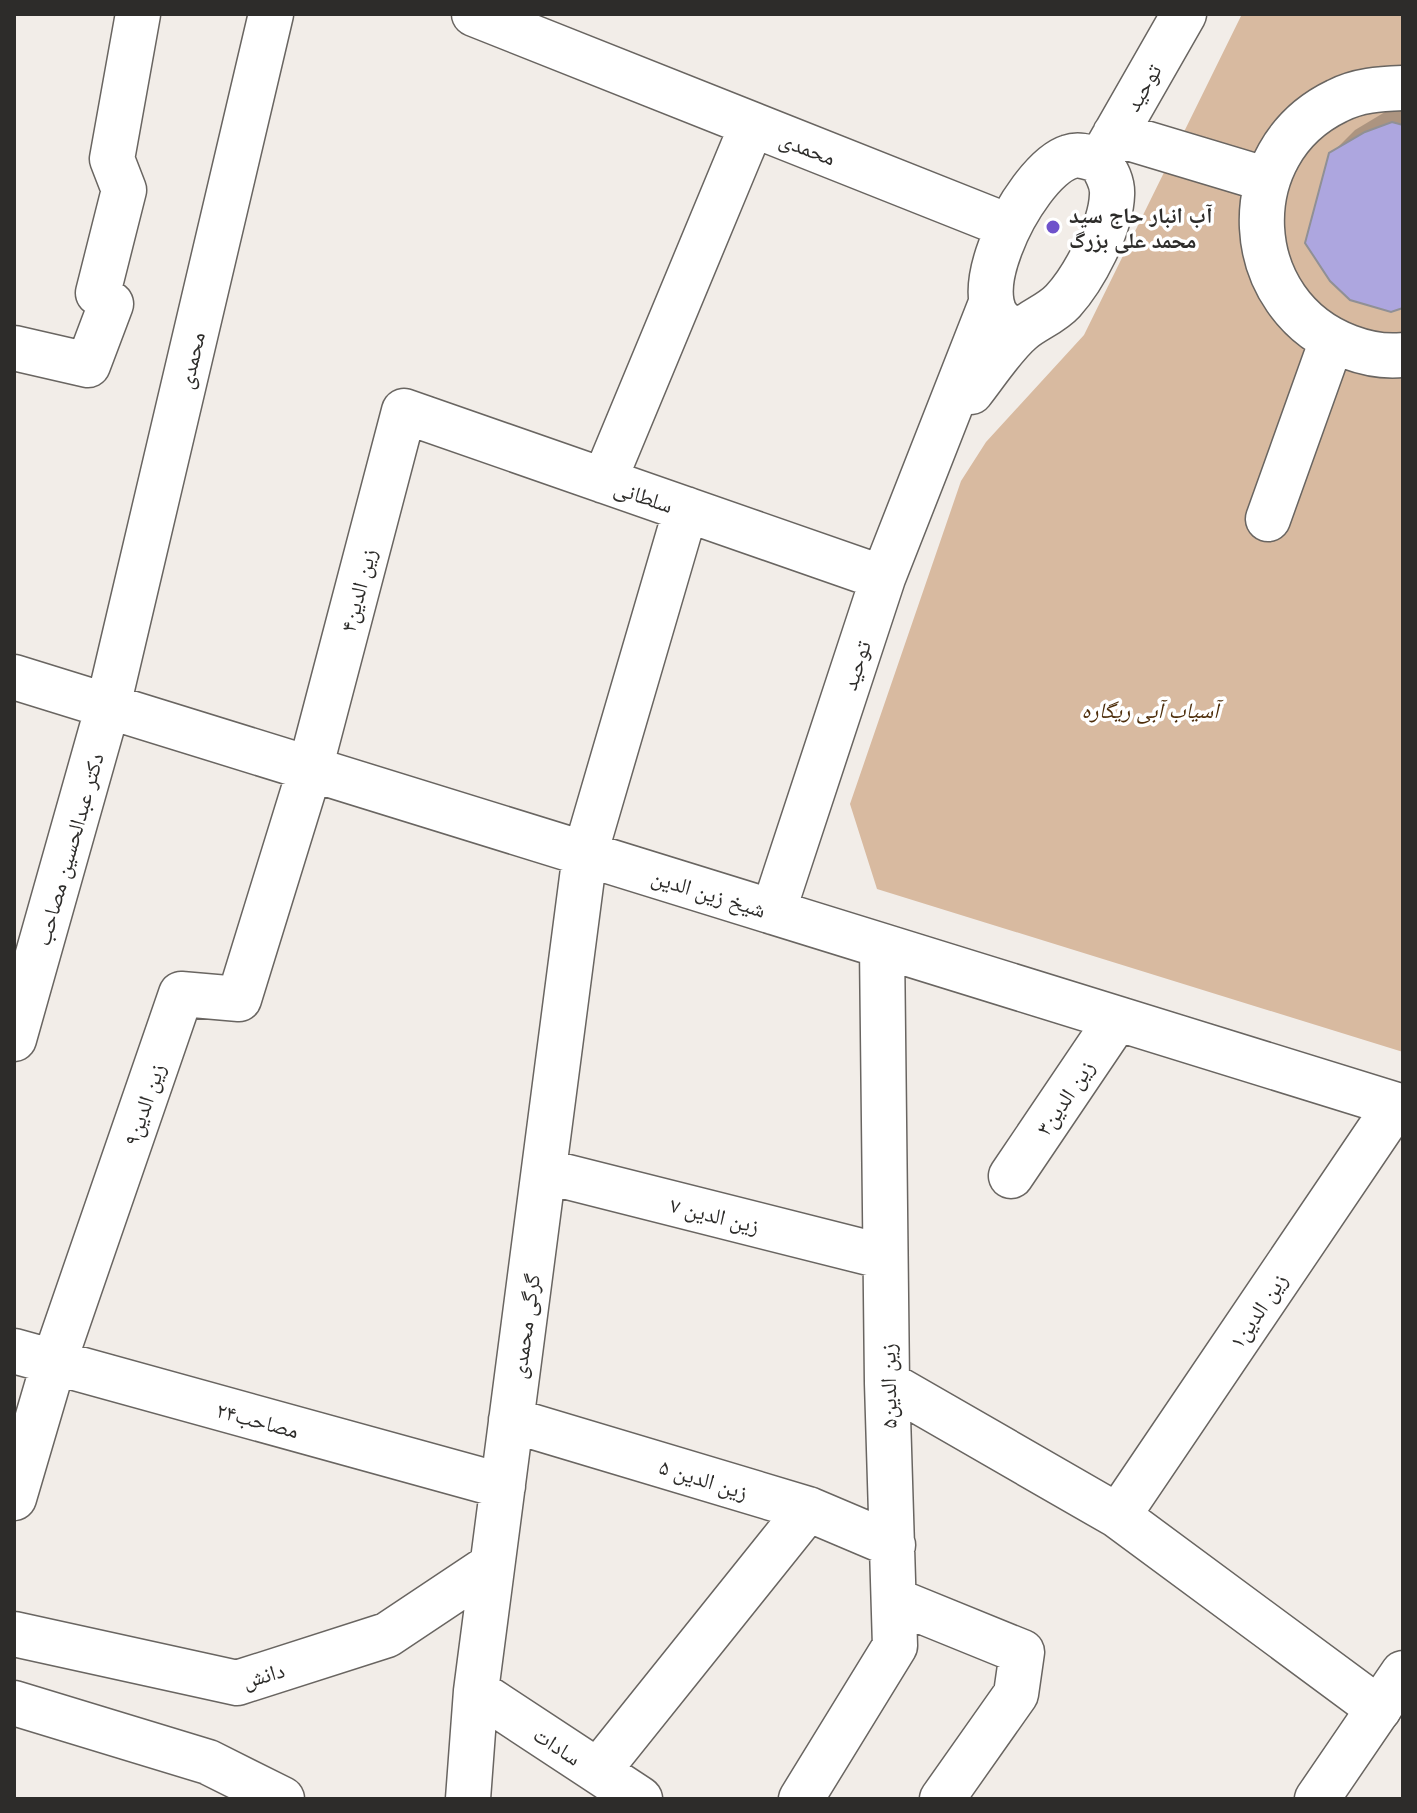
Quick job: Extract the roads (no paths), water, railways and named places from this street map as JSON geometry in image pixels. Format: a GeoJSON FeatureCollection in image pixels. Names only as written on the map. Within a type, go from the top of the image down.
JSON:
{"type":"FeatureCollection","features":[{"type":"Feature","properties":{"kind":"main road"},"geometry":{"type":"LineString","coordinates":[[14,348],[88,365],[111,304],[98,293],[124,190],[112,159],[138,14]]}},
{"type":"Feature","properties":{"kind":"main road","name":"محمدی"},"geometry":{"type":"LineString","coordinates":[[108,706],[271,14]]}},
{"type":"Feature","properties":{"kind":"main road","name":"محمدی"},"geometry":{"type":"LineString","coordinates":[[474,14],[1008,226]]}},
{"type":"Feature","properties":{"kind":"main road","name":"توحید"},"geometry":{"type":"LineString","coordinates":[[773,912],[883,578],[947,421],[1007,316],[1051,312],[1065,299],[1089,262],[1105,225],[1112,195],[1107,147],[1184,14]]}},
{"type":"Feature","properties":{"kind":"main road"},"geometry":{"type":"LineString","coordinates":[[1403,88],[1372,89],[1337,100],[1307,120],[1283,147],[1268,180],[1261,211],[1262,242],[1270,272],[1285,299],[1306,322],[1332,340],[1363,352],[1403,355]]}},
{"type":"Feature","properties":{"kind":"main road"},"geometry":{"type":"LineString","coordinates":[[604,481],[752,125]]}},
{"type":"Feature","properties":{"kind":"main road"},"geometry":{"type":"LineString","coordinates":[[1007,316],[991,278],[1008,226],[1019,205],[1049,168],[1068,157],[1107,147],[1268,180]]}},
{"type":"Feature","properties":{"kind":"main road"},"geometry":{"type":"LineString","coordinates":[[1268,519],[1332,340]]}},
{"type":"Feature","properties":{"kind":"main road","name":"سلطانی"},"geometry":{"type":"LineString","coordinates":[[404,411],[883,578]]}},
{"type":"Feature","properties":{"kind":"main road","name":"زین الدین۴"},"geometry":{"type":"LineString","coordinates":[[310,769],[404,411]]}},
{"type":"Feature","properties":{"kind":"main road","name":"گرگی محمدی"},"geometry":{"type":"LineString","coordinates":[[468,1799],[476,1691],[585,854],[686,509]]}},
{"type":"Feature","properties":{"kind":"main road","name":"شیخ زین الدین"},"geometry":{"type":"LineString","coordinates":[[14,677],[1399,1106]]}},
{"type":"Feature","properties":{"kind":"main road","name":"دکتر عبدالحسین مصاحب"},"geometry":{"type":"LineString","coordinates":[[14,1039],[108,706]]}},
{"type":"Feature","properties":{"kind":"main road","name":"زین الدین۹"},"geometry":{"type":"LineString","coordinates":[[14,1498],[34,1357],[181,994],[239,999],[310,769]]}},
{"type":"Feature","properties":{"kind":"main road","name":"زین الدین۵"},"geometry":{"type":"LineString","coordinates":[[801,1799],[895,1646],[887,1383],[882,946]]}},
{"type":"Feature","properties":{"kind":"main road","name":"زین الدین۳"},"geometry":{"type":"LineString","coordinates":[[1011,1176],[1117,1019]]}},
{"type":"Feature","properties":{"kind":"main road","name":"زین الدین۱"},"geometry":{"type":"LineString","coordinates":[[1118,1516],[1399,1106]]}},
{"type":"Feature","properties":{"kind":"main road","name":"زین الدین ۷"},"geometry":{"type":"LineString","coordinates":[[544,1171],[885,1257]]}},
{"type":"Feature","properties":{"kind":"main road","name":"مصاحب۲۴"},"geometry":{"type":"LineString","coordinates":[[34,1357],[503,1486]]}},
{"type":"Feature","properties":{"kind":"main road"},"geometry":{"type":"LineString","coordinates":[[887,1383],[1118,1516],[1379,1709]]}},
{"type":"Feature","properties":{"kind":"main road","name":"زین الدین ۵"},"geometry":{"type":"LineString","coordinates":[[511,1420],[808,1509],[893,1545]]}},
{"type":"Feature","properties":{"kind":"main road"},"geometry":{"type":"LineString","coordinates":[[598,1771],[808,1509]]}},
{"type":"Feature","properties":{"kind":"main road","name":"دانش"},"geometry":{"type":"LineString","coordinates":[[14,1634],[237,1683],[387,1635],[492,1565]]}},
{"type":"Feature","properties":{"kind":"main road"},"geometry":{"type":"LineString","coordinates":[[894,1600],[1022,1652],[1016,1694],[942,1799]]}},
{"type":"Feature","properties":{"kind":"main road"},"geometry":{"type":"LineString","coordinates":[[1317,1799],[1403,1673]]}},
{"type":"Feature","properties":{"kind":"main road","name":"سادات"},"geometry":{"type":"LineString","coordinates":[[476,1691],[640,1799]]}},
{"type":"Feature","properties":{"kind":"main road"},"geometry":{"type":"LineString","coordinates":[[14,1703],[208,1762],[282,1799]]}},
{"type":"Feature","properties":{"kind":"place","name":"آب انبار حاج سید محمد علی بزرگ"},"geometry":{"type":"Point","coordinates":[1053,227]}},
{"type":"Feature","properties":{"kind":"park label","name":"آسیاب آبی ریگاره"},"geometry":{"type":"Point","coordinates":[1150,709]}}]}
